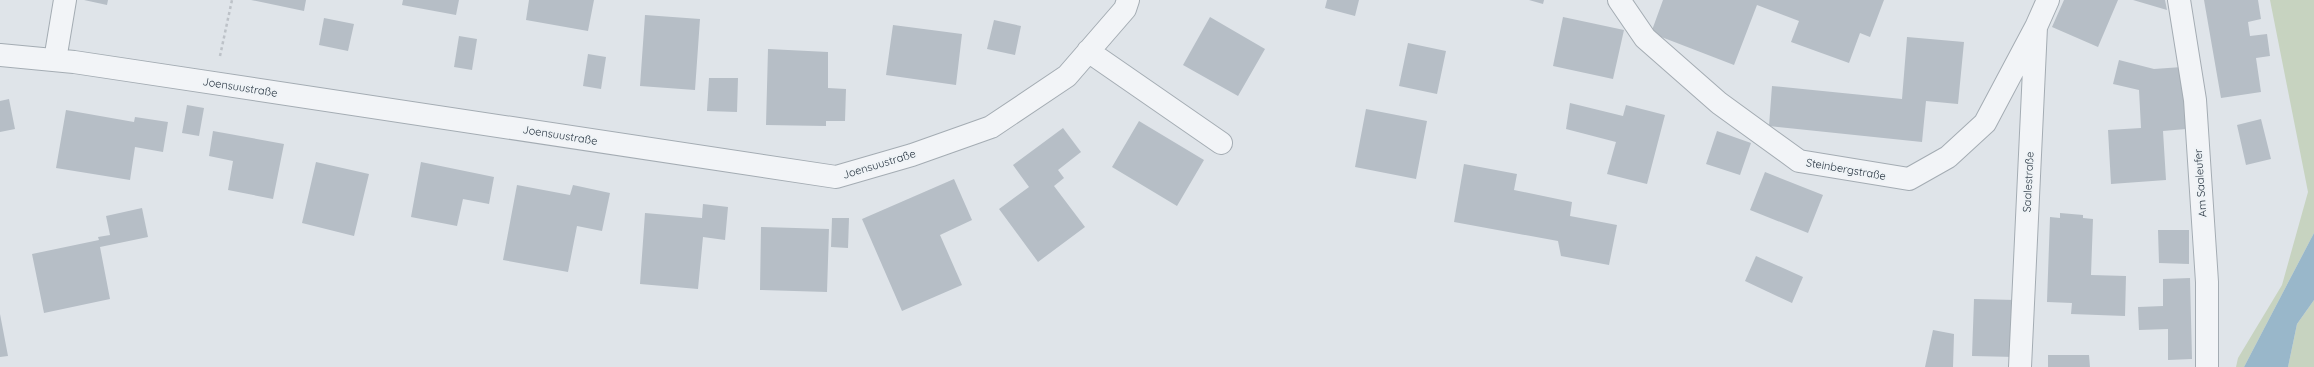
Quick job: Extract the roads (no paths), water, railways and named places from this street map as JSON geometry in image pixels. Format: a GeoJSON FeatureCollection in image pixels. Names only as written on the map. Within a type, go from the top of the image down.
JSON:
{"type":"FeatureCollection","features":[{"type":"Feature","properties":{"kind":"street"},"geometry":{"type":"LineString","coordinates":[[54,60],[65,0]]}},
{"type":"Feature","properties":{"kind":"street","name":"Joensuustraße"},"geometry":{"type":"LineString","coordinates":[[0,55],[54,60],[214,83],[836,177],[912,155],[991,127],[1067,76],[1125,9],[1128,0]]}},
{"type":"Feature","properties":{"kind":"street","name":"Steinbergstraße"},"geometry":{"type":"LineString","coordinates":[[1619,0],[1645,38],[1719,103],[1799,161],[1909,179],[1948,157],[1985,123],[2036,27]]}},
{"type":"Feature","properties":{"kind":"street","name":"Saalestraße"},"geometry":{"type":"LineString","coordinates":[[2020,367],[2036,27],[2048,0]]}},
{"type":"Feature","properties":{"kind":"street","name":"Am Saaleufer"},"geometry":{"type":"LineString","coordinates":[[2179,0],[2195,108],[2207,282],[2207,367]]}},
{"type":"Feature","properties":{"kind":"street"},"geometry":{"type":"LineString","coordinates":[[1088,51],[1221,144]]}},
{"type":"Feature","properties":{"kind":"water"},"geometry":{"type":"Polygon","coordinates":[[[2314,233],[2314,300],[2297,324],[2288,367],[2244,367],[2314,233]]]}}]}
